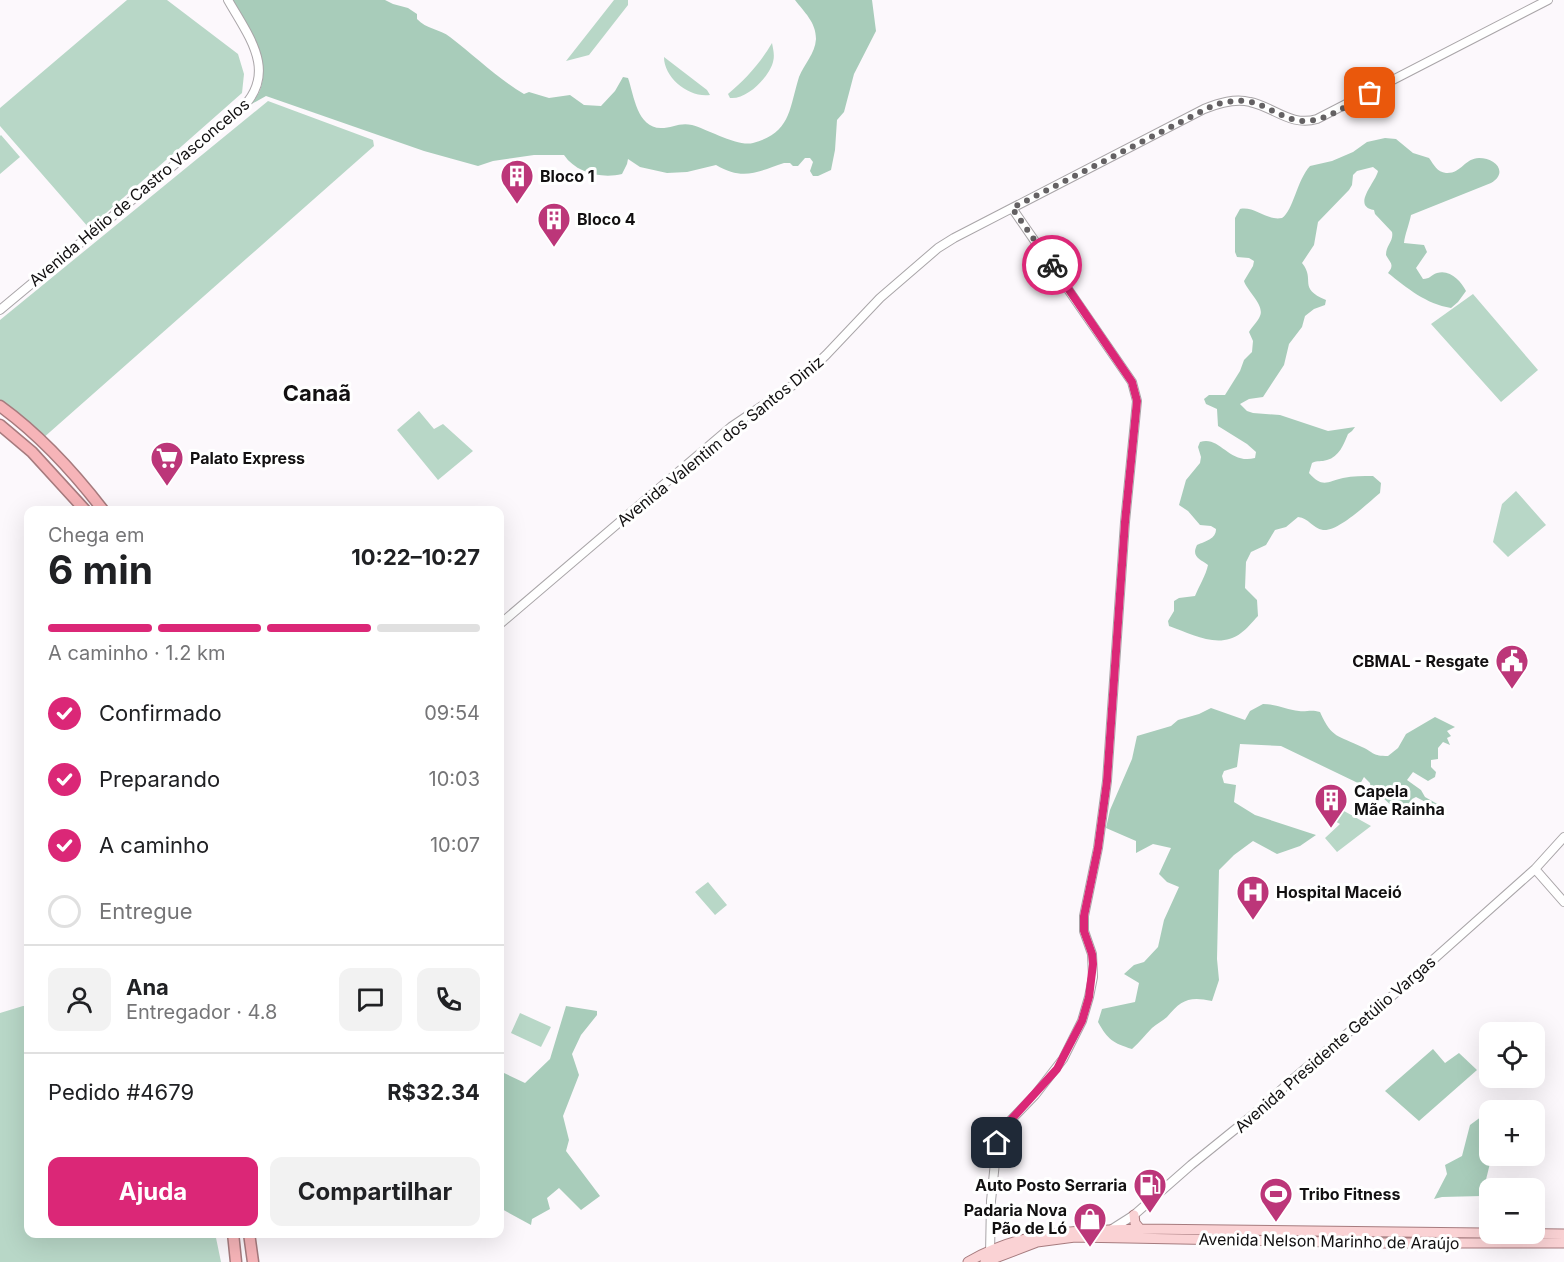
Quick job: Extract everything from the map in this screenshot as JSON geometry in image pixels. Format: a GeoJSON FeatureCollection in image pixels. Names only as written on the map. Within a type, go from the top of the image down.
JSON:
{"type":"FeatureCollection","features":[{"type":"Feature","properties":{"kind":"highway"},"geometry":{"type":"LineString","coordinates":[[0,406],[46,444],[100,506]]}},
{"type":"Feature","properties":{"kind":"highway"},"geometry":{"type":"LineString","coordinates":[[0,425],[32,452],[81,506]]}},
{"type":"Feature","properties":{"kind":"highway"},"geometry":{"type":"LineString","coordinates":[[234,1238],[236,1262]]}},
{"type":"Feature","properties":{"kind":"highway"},"geometry":{"type":"LineString","coordinates":[[250,1238],[253,1262]]}},
{"type":"Feature","properties":{"kind":"main road"},"geometry":{"type":"LineString","coordinates":[[1134,1215],[1135,1223],[1140,1229]]}},
{"type":"Feature","properties":{"kind":"main road","name":"Avenida Nelson Marinho de Araújo"},"geometry":{"type":"LineString","coordinates":[[988,1256],[1010,1242],[1070,1230],[1140,1229],[1273,1235]]}},
{"type":"Feature","properties":{"kind":"main road","name":"Avenida Nelson Marinho de Araújo"},"geometry":{"type":"LineString","coordinates":[[1433,1238],[1564,1234]]}},
{"type":"Feature","properties":{"kind":"main road","name":"Avenida Nelson Marinho de Araújo"},"geometry":{"type":"LineString","coordinates":[[988,1256],[1057,1238],[1094,1236],[1273,1235],[1564,1243]]}},
{"type":"Feature","properties":{"kind":"main road"},"geometry":{"type":"LineString","coordinates":[[968,1262],[988,1256]]}},
{"type":"Feature","properties":{"kind":"street","name":"Avenida Hélio de Castro Vasconcelos"},"geometry":{"type":"LineString","coordinates":[[0,310],[251,98],[258,83],[258,58],[228,0]]}},
{"type":"Feature","properties":{"kind":"street","name":"Avenida Valentim dos Santos Diniz"},"geometry":{"type":"LineString","coordinates":[[504,621],[731,427],[800,379],[872,305],[938,248],[1214,105],[1230,101],[1249,101],[1297,121],[1312,121],[1325,117],[1548,0]]}},
{"type":"Feature","properties":{"kind":"street"},"geometry":{"type":"LineString","coordinates":[[988,1256],[997,1143],[1009,1122],[1035,1095],[1063,1059],[1082,1021],[1093,977],[1092,954],[1084,931],[1084,916],[1098,848],[1107,781],[1125,522],[1137,401],[1132,382],[1012,208]]}},
{"type":"Feature","properties":{"kind":"street","name":"Avenida Presidente Getúlio Vargas"},"geometry":{"type":"LineString","coordinates":[[1094,1236],[1112,1230],[1134,1215],[1191,1164],[1259,1110],[1535,869],[1564,837]]}},
{"type":"Feature","properties":{"kind":"street"},"geometry":{"type":"LineString","coordinates":[[1535,869],[1564,902]]}},
{"type":"Feature","properties":{"kind":"green space"},"geometry":{"type":"Polygon","coordinates":[[[127,0],[167,0],[238,54],[244,74],[242,93],[89,228],[0,126],[0,108],[127,0]]]}},
{"type":"Feature","properties":{"kind":"green space"},"geometry":{"type":"Polygon","coordinates":[[[230,0],[385,0],[408,8],[417,14],[417,19],[421,22],[450,37],[495,74],[524,94],[529,92],[549,98],[570,95],[584,105],[601,106],[615,91],[623,77],[628,78],[642,117],[653,127],[692,125],[747,144],[765,139],[782,126],[790,109],[799,77],[814,49],[816,39],[814,27],[795,0],[872,0],[876,31],[854,74],[844,112],[837,120],[831,170],[813,176],[810,171],[813,162],[810,158],[805,158],[798,166],[784,163],[742,174],[716,165],[687,172],[667,173],[640,167],[628,159],[622,174],[606,176],[582,170],[564,155],[534,155],[493,161],[478,166],[424,151],[266,96],[248,106],[258,94],[262,81],[262,68],[252,39],[230,0]]]}},
{"type":"Feature","properties":{"kind":"green space"},"geometry":{"type":"Polygon","coordinates":[[[614,0],[628,0],[628,5],[589,55],[566,61],[614,0]]]}},
{"type":"Feature","properties":{"kind":"green space"},"geometry":{"type":"Polygon","coordinates":[[[772,43],[774,59],[762,81],[743,95],[730,98],[728,94],[753,70],[772,43]]]}},
{"type":"Feature","properties":{"kind":"green space"},"geometry":{"type":"Polygon","coordinates":[[[664,57],[707,90],[710,95],[694,93],[679,85],[668,72],[664,57]]]}},
{"type":"Feature","properties":{"kind":"green space"},"geometry":{"type":"Polygon","coordinates":[[[268,101],[373,140],[374,146],[42,439],[0,405],[0,320],[268,101]]]}},
{"type":"Feature","properties":{"kind":"green space"},"geometry":{"type":"Polygon","coordinates":[[[0,136],[20,157],[0,174],[0,136]]]}},
{"type":"Feature","properties":{"kind":"green space"},"geometry":{"type":"Polygon","coordinates":[[[1385,138],[1396,139],[1413,153],[1429,158],[1436,168],[1446,173],[1456,171],[1470,160],[1479,158],[1490,160],[1498,166],[1499,174],[1491,183],[1411,215],[1405,236],[1404,243],[1424,245],[1427,252],[1416,268],[1423,279],[1442,272],[1451,274],[1466,291],[1451,308],[1442,306],[1417,295],[1388,273],[1391,265],[1386,252],[1392,232],[1374,210],[1367,208],[1365,204],[1367,193],[1378,171],[1373,167],[1357,171],[1353,175],[1349,190],[1318,222],[1314,245],[1302,263],[1308,274],[1309,288],[1317,296],[1326,300],[1325,305],[1305,316],[1302,327],[1289,344],[1284,365],[1263,397],[1249,399],[1240,404],[1253,413],[1280,415],[1328,431],[1355,427],[1348,434],[1338,453],[1325,461],[1312,463],[1309,473],[1318,481],[1325,483],[1347,477],[1373,476],[1381,483],[1380,493],[1353,516],[1329,529],[1323,530],[1298,517],[1286,527],[1275,530],[1266,545],[1251,552],[1246,562],[1245,588],[1257,600],[1258,616],[1241,633],[1233,638],[1215,640],[1205,639],[1169,626],[1168,621],[1174,611],[1174,601],[1195,596],[1207,569],[1208,565],[1196,555],[1197,545],[1210,539],[1216,532],[1216,529],[1211,526],[1200,525],[1188,511],[1179,505],[1186,480],[1200,463],[1198,447],[1200,442],[1213,443],[1231,454],[1246,459],[1255,458],[1256,452],[1218,426],[1217,409],[1206,404],[1204,399],[1209,395],[1225,395],[1244,360],[1252,352],[1253,341],[1249,332],[1261,312],[1244,281],[1254,261],[1237,257],[1235,252],[1235,218],[1240,209],[1245,209],[1282,218],[1289,209],[1310,166],[1332,161],[1353,152],[1367,142],[1385,138]]]}},
{"type":"Feature","properties":{"kind":"green space"},"geometry":{"type":"Polygon","coordinates":[[[1473,294],[1538,370],[1501,402],[1431,324],[1473,294]]]}},
{"type":"Feature","properties":{"kind":"green space"},"geometry":{"type":"Polygon","coordinates":[[[419,411],[434,429],[443,424],[473,451],[438,480],[397,430],[419,411]]]}},
{"type":"Feature","properties":{"kind":"green space"},"geometry":{"type":"Polygon","coordinates":[[[1516,491],[1546,525],[1508,557],[1493,542],[1502,504],[1516,491]]]}},
{"type":"Feature","properties":{"kind":"green space"},"geometry":{"type":"Polygon","coordinates":[[[1263,704],[1320,712],[1328,727],[1336,735],[1379,755],[1388,756],[1398,748],[1406,734],[1435,717],[1455,727],[1447,731],[1451,736],[1447,738],[1450,745],[1443,742],[1438,748],[1438,759],[1431,760],[1431,767],[1436,772],[1435,777],[1428,781],[1413,772],[1407,780],[1421,790],[1425,797],[1439,805],[1435,807],[1416,797],[1412,799],[1404,815],[1371,789],[1370,783],[1364,777],[1360,784],[1281,746],[1240,744],[1237,767],[1224,771],[1222,776],[1224,783],[1236,785],[1234,802],[1255,815],[1316,835],[1300,846],[1277,854],[1253,841],[1219,870],[1217,959],[1219,980],[1212,1001],[1191,999],[1181,1003],[1132,1049],[1120,1045],[1108,1037],[1098,1022],[1102,1009],[1135,1002],[1139,983],[1124,974],[1134,965],[1144,962],[1158,947],[1164,920],[1179,887],[1167,882],[1159,874],[1171,848],[1153,844],[1136,853],[1136,841],[1106,828],[1110,810],[1132,759],[1137,736],[1171,726],[1178,720],[1211,708],[1245,720],[1250,711],[1263,704]]]}},
{"type":"Feature","properties":{"kind":"green space"},"geometry":{"type":"Polygon","coordinates":[[[1335,806],[1371,826],[1337,852],[1325,838],[1340,824],[1331,819],[1335,806]]]}},
{"type":"Feature","properties":{"kind":"green space"},"geometry":{"type":"Polygon","coordinates":[[[708,882],[727,905],[715,915],[695,892],[708,882]]]}},
{"type":"Feature","properties":{"kind":"green space"},"geometry":{"type":"Polygon","coordinates":[[[24,1006],[24,1238],[216,1238],[221,1262],[0,1262],[0,1013],[24,1006]]]}},
{"type":"Feature","properties":{"kind":"green space"},"geometry":{"type":"Polygon","coordinates":[[[566,1006],[597,1011],[597,1015],[581,1035],[572,1054],[579,1075],[563,1116],[569,1140],[566,1151],[600,1196],[581,1210],[559,1188],[547,1198],[550,1209],[532,1219],[531,1225],[504,1210],[504,1073],[525,1083],[550,1059],[566,1006]]]}},
{"type":"Feature","properties":{"kind":"green space"},"geometry":{"type":"Polygon","coordinates":[[[520,1013],[551,1027],[541,1047],[511,1033],[520,1013]]]}},
{"type":"Feature","properties":{"kind":"green space"},"geometry":{"type":"Polygon","coordinates":[[[1433,1049],[1445,1063],[1459,1053],[1477,1070],[1419,1121],[1385,1091],[1433,1049]]]}},
{"type":"Feature","properties":{"kind":"green space"},"geometry":{"type":"Polygon","coordinates":[[[1479,1118],[1479,1166],[1489,1166],[1486,1178],[1479,1178],[1479,1196],[1434,1199],[1447,1174],[1445,1165],[1462,1156],[1470,1125],[1479,1118]]]}},
{"type":"Feature","properties":{"kind":"green space"},"geometry":{"type":"Polygon","coordinates":[[[1275,1234],[1428,1236],[1431,1240],[1277,1237],[1275,1234]]]}},
{"type":"Feature","properties":{"kind":"way so far"},"geometry":{"type":"LineString","coordinates":[[1052,265],[1012,208],[1214,105],[1230,101],[1249,101],[1290,119],[1312,121],[1325,117],[1370,93]]}},
{"type":"Feature","properties":{"kind":"place","name":"Bloco 1"},"geometry":{"type":"Point","coordinates":[517,205]}},
{"type":"Feature","properties":{"kind":"place","name":"Bloco 4"},"geometry":{"type":"Point","coordinates":[554,248]}},
{"type":"Feature","properties":{"kind":"place","name":"Palato Express"},"geometry":{"type":"Point","coordinates":[167,487]}},
{"type":"Feature","properties":{"kind":"place","name":"CBMAL - Resgate"},"geometry":{"type":"Point","coordinates":[1512,690]}},
{"type":"Feature","properties":{"kind":"place","name":"Capela Mãe Rainha"},"geometry":{"type":"Point","coordinates":[1331,829]}},
{"type":"Feature","properties":{"kind":"place","name":"Hospital Maceió"},"geometry":{"type":"Point","coordinates":[1253,921]}},
{"type":"Feature","properties":{"kind":"place","name":"Auto Posto Serraria"},"geometry":{"type":"Point","coordinates":[1150,1214]}},
{"type":"Feature","properties":{"kind":"place","name":"Tribo Fitness"},"geometry":{"type":"Point","coordinates":[1276,1223]}},
{"type":"Feature","properties":{"kind":"place","name":"Padaria Nova Pão de Ló"},"geometry":{"type":"Point","coordinates":[1090,1248]}},
{"type":"Feature","properties":{"kind":"district","name":"Canaã"},"geometry":{"type":"Point","coordinates":[317,393]}},
{"type":"Feature","properties":{"kind":"route"},"geometry":{"type":"LineString","coordinates":[[997,1143],[1009,1122],[1035,1095],[1063,1059],[1082,1021],[1093,977],[1092,954],[1084,931],[1084,916],[1098,848],[1107,781],[1125,522],[1137,401],[1132,382],[1052,265]]}}]}
